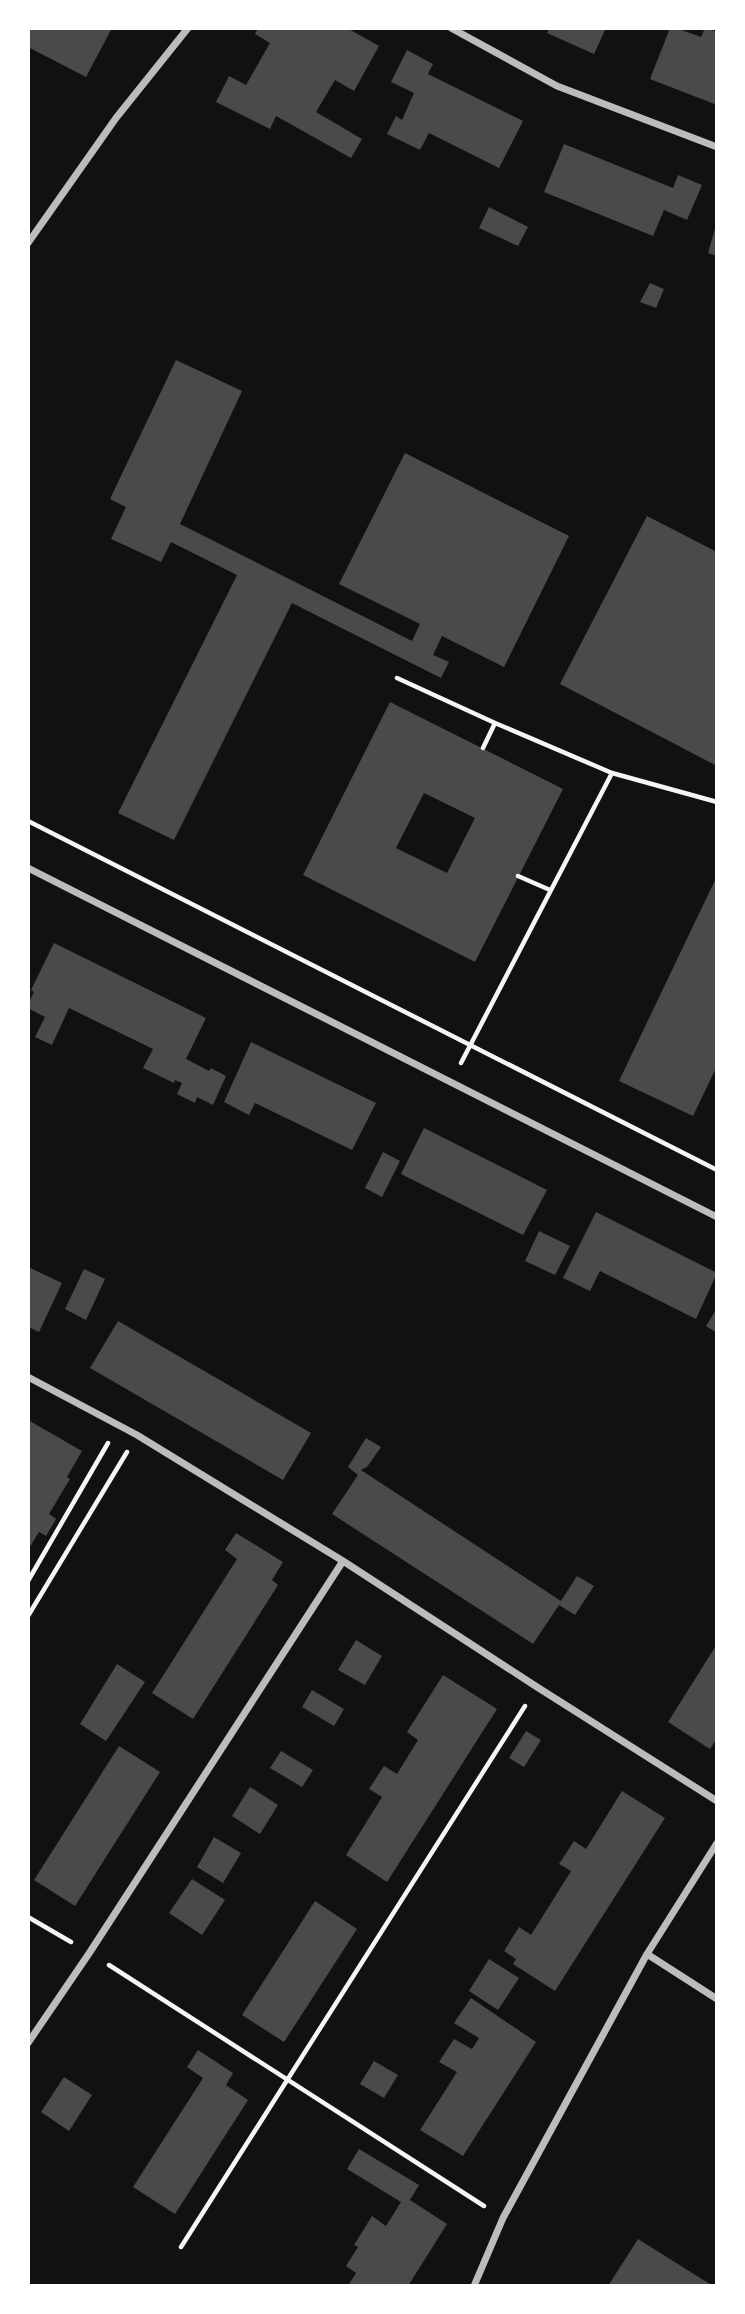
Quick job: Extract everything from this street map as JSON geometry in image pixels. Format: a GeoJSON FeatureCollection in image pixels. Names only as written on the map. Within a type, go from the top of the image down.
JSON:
{"type":"FeatureCollection","features":[{"type":"Feature","properties":{"kind":"street"},"geometry":{"type":"LineString","coordinates":[[28,243],[116,118],[188,28]]}},
{"type":"Feature","properties":{"kind":"street"},"geometry":{"type":"LineString","coordinates":[[451,28],[557,86],[717,147]]}},
{"type":"Feature","properties":{"kind":"street"},"geometry":{"type":"LineString","coordinates":[[28,868],[717,1217]]}},
{"type":"Feature","properties":{"kind":"street"},"geometry":{"type":"LineString","coordinates":[[28,1377],[119,1425],[343,1561],[717,1801]]}},
{"type":"Feature","properties":{"kind":"street"},"geometry":{"type":"LineString","coordinates":[[28,2043],[90,1952],[343,1561]]}},
{"type":"Feature","properties":{"kind":"street"},"geometry":{"type":"LineString","coordinates":[[474,2286],[503,2218],[647,1954],[717,1843]]}},
{"type":"Feature","properties":{"kind":"street"},"geometry":{"type":"LineString","coordinates":[[647,1954],[717,1999]]}},
{"type":"Feature","properties":{"kind":"path"},"geometry":{"type":"LineString","coordinates":[[397,678],[612,774],[717,802]]}},
{"type":"Feature","properties":{"kind":"path"},"geometry":{"type":"LineString","coordinates":[[483,748],[495,723]]}},
{"type":"Feature","properties":{"kind":"path"},"geometry":{"type":"LineString","coordinates":[[452,1082],[612,774]]}},
{"type":"Feature","properties":{"kind":"path"},"geometry":{"type":"LineString","coordinates":[[28,821],[717,1170]]}},
{"type":"Feature","properties":{"kind":"path"},"geometry":{"type":"LineString","coordinates":[[518,876],[550,890]]}},
{"type":"Feature","properties":{"kind":"path"},"geometry":{"type":"LineString","coordinates":[[28,1581],[119,1425]]}},
{"type":"Feature","properties":{"kind":"path"},"geometry":{"type":"LineString","coordinates":[[28,1616],[137,1436]]}},
{"type":"Feature","properties":{"kind":"path"},"geometry":{"type":"LineString","coordinates":[[181,2247],[537,1687]]}},
{"type":"Feature","properties":{"kind":"path"},"geometry":{"type":"LineString","coordinates":[[28,1917],[90,1952],[503,2218]]}},
{"type":"Feature","properties":{"kind":"building"},"geometry":{"type":"Polygon","coordinates":[[[28,28],[112,28],[86,77],[28,47],[28,28]]]}},
{"type":"Feature","properties":{"kind":"building"},"geometry":{"type":"Polygon","coordinates":[[[258,28],[347,28],[379,46],[354,91],[335,80],[316,112],[362,139],[351,158],[276,116],[270,129],[216,102],[229,76],[246,85],[270,43],[255,34],[258,28]]]}},
{"type":"Feature","properties":{"kind":"building"},"geometry":{"type":"Polygon","coordinates":[[[550,28],[606,28],[594,54],[547,33],[550,28]]]}},
{"type":"Feature","properties":{"kind":"building"},"geometry":{"type":"Polygon","coordinates":[[[670,28],[701,37],[705,28],[717,32],[717,105],[650,79],[670,28]]]}},
{"type":"Feature","properties":{"kind":"building"},"geometry":{"type":"Polygon","coordinates":[[[407,50],[433,64],[428,74],[523,121],[499,168],[429,133],[420,150],[387,134],[396,116],[402,120],[414,93],[391,82],[407,50]]]}},
{"type":"Feature","properties":{"kind":"building"},"geometry":{"type":"Polygon","coordinates":[[[564,144],[673,188],[678,175],[702,185],[687,220],[664,210],[653,236],[544,192],[564,144]]]}},
{"type":"Feature","properties":{"kind":"building"},"geometry":{"type":"Polygon","coordinates":[[[489,207],[528,227],[518,246],[479,228],[489,207]]]}},
{"type":"Feature","properties":{"kind":"building"},"geometry":{"type":"Polygon","coordinates":[[[717,225],[717,256],[708,253],[717,225]]]}},
{"type":"Feature","properties":{"kind":"building"},"geometry":{"type":"Polygon","coordinates":[[[650,283],[664,289],[656,308],[640,302],[650,283]]]}},
{"type":"Feature","properties":{"kind":"building"},"geometry":{"type":"Polygon","coordinates":[[[176,360],[242,391],[180,524],[412,641],[420,624],[339,584],[405,453],[569,536],[504,667],[442,636],[433,655],[449,662],[441,678],[292,603],[174,840],[118,813],[237,575],[171,542],[161,562],[111,539],[126,507],[110,499],[176,360]]]}},
{"type":"Feature","properties":{"kind":"building"},"geometry":{"type":"Polygon","coordinates":[[[647,516],[717,552],[717,766],[560,684],[647,516]]]}},
{"type":"Feature","properties":{"kind":"building"},"geometry":{"type":"Polygon","coordinates":[[[390,702],[563,789],[475,962],[303,875],[390,702]],[[424,793],[396,848],[447,873],[475,818],[424,793]]]}},
{"type":"Feature","properties":{"kind":"building"},"geometry":{"type":"Polygon","coordinates":[[[717,876],[717,1066],[693,1116],[619,1081],[717,876]]]}},
{"type":"Feature","properties":{"kind":"building"},"geometry":{"type":"Polygon","coordinates":[[[54,943],[206,1018],[186,1059],[226,1076],[213,1105],[197,1097],[195,1103],[177,1094],[182,1083],[175,1080],[174,1083],[143,1068],[153,1049],[69,1008],[52,1045],[35,1037],[45,1017],[28,1008],[28,1004],[34,992],[31,990],[54,943]]]}},
{"type":"Feature","properties":{"kind":"building"},"geometry":{"type":"Polygon","coordinates":[[[251,1042],[376,1103],[352,1150],[255,1103],[249,1115],[224,1102],[251,1042]]]}},
{"type":"Feature","properties":{"kind":"building"},"geometry":{"type":"Polygon","coordinates":[[[424,1128],[547,1190],[523,1235],[401,1174],[424,1128]]]}},
{"type":"Feature","properties":{"kind":"building"},"geometry":{"type":"Polygon","coordinates":[[[383,1152],[400,1161],[382,1197],[365,1188],[383,1152]]]}},
{"type":"Feature","properties":{"kind":"building"},"geometry":{"type":"Polygon","coordinates":[[[596,1212],[717,1273],[696,1319],[600,1271],[590,1291],[563,1278],[596,1212]]]}},
{"type":"Feature","properties":{"kind":"building"},"geometry":{"type":"Polygon","coordinates":[[[539,1231],[570,1246],[555,1275],[525,1261],[539,1231]]]}},
{"type":"Feature","properties":{"kind":"building"},"geometry":{"type":"Polygon","coordinates":[[[28,1267],[62,1283],[39,1332],[28,1327],[28,1267]]]}},
{"type":"Feature","properties":{"kind":"building"},"geometry":{"type":"Polygon","coordinates":[[[84,1269],[105,1279],[86,1320],[65,1309],[84,1269]]]}},
{"type":"Feature","properties":{"kind":"building"},"geometry":{"type":"Polygon","coordinates":[[[717,1308],[717,1333],[706,1326],[717,1308]]]}},
{"type":"Feature","properties":{"kind":"building"},"geometry":{"type":"Polygon","coordinates":[[[118,1321],[311,1433],[283,1480],[90,1368],[118,1321]]]}},
{"type":"Feature","properties":{"kind":"building"},"geometry":{"type":"Polygon","coordinates":[[[28,1420],[82,1451],[67,1477],[70,1479],[49,1514],[56,1519],[46,1536],[39,1532],[28,1550],[28,1420]]]}},
{"type":"Feature","properties":{"kind":"building"},"geometry":{"type":"Polygon","coordinates":[[[366,1438],[381,1447],[367,1467],[361,1470],[561,1601],[577,1576],[594,1586],[575,1615],[559,1605],[533,1644],[332,1514],[358,1475],[348,1467],[366,1438]]]}},
{"type":"Feature","properties":{"kind":"building"},"geometry":{"type":"Polygon","coordinates":[[[236,1533],[283,1562],[272,1580],[278,1585],[193,1719],[152,1693],[237,1559],[225,1550],[236,1533]]]}},
{"type":"Feature","properties":{"kind":"building"},"geometry":{"type":"Polygon","coordinates":[[[356,1640],[382,1656],[365,1685],[338,1670],[356,1640]]]}},
{"type":"Feature","properties":{"kind":"building"},"geometry":{"type":"Polygon","coordinates":[[[717,1644],[717,1738],[710,1749],[668,1722],[717,1644]]]}},
{"type":"Feature","properties":{"kind":"building"},"geometry":{"type":"Polygon","coordinates":[[[117,1664],[145,1682],[106,1741],[80,1724],[117,1664]]]}},
{"type":"Feature","properties":{"kind":"building"},"geometry":{"type":"Polygon","coordinates":[[[443,1675],[497,1709],[387,1882],[346,1855],[382,1797],[369,1789],[384,1766],[397,1774],[418,1740],[407,1732],[443,1675]]]}},
{"type":"Feature","properties":{"kind":"building"},"geometry":{"type":"Polygon","coordinates":[[[312,1690],[344,1709],[334,1726],[302,1707],[312,1690]]]}},
{"type":"Feature","properties":{"kind":"building"},"geometry":{"type":"Polygon","coordinates":[[[526,1731],[541,1740],[524,1767],[509,1758],[526,1731]]]}},
{"type":"Feature","properties":{"kind":"building"},"geometry":{"type":"Polygon","coordinates":[[[119,1746],[160,1772],[75,1906],[34,1880],[119,1746]]]}},
{"type":"Feature","properties":{"kind":"building"},"geometry":{"type":"Polygon","coordinates":[[[281,1751],[313,1770],[302,1787],[270,1768],[281,1751]]]}},
{"type":"Feature","properties":{"kind":"building"},"geometry":{"type":"Polygon","coordinates":[[[250,1787],[278,1805],[260,1834],[232,1816],[250,1787]]]}},
{"type":"Feature","properties":{"kind":"building"},"geometry":{"type":"Polygon","coordinates":[[[622,1791],[665,1818],[555,1991],[513,1964],[516,1959],[504,1951],[519,1927],[531,1935],[571,1871],[559,1864],[574,1841],[586,1849],[622,1791]]]}},
{"type":"Feature","properties":{"kind":"building"},"geometry":{"type":"Polygon","coordinates":[[[214,1837],[241,1853],[223,1883],[197,1867],[214,1837]]]}},
{"type":"Feature","properties":{"kind":"building"},"geometry":{"type":"Polygon","coordinates":[[[192,1879],[225,1900],[202,1935],[169,1913],[192,1879]]]}},
{"type":"Feature","properties":{"kind":"building"},"geometry":{"type":"Polygon","coordinates":[[[315,1901],[357,1929],[284,2042],[242,2015],[315,1901]]]}},
{"type":"Feature","properties":{"kind":"building"},"geometry":{"type":"Polygon","coordinates":[[[489,1959],[519,1978],[498,2010],[469,1991],[489,1959]]]}},
{"type":"Feature","properties":{"kind":"building"},"geometry":{"type":"Polygon","coordinates":[[[471,1998],[536,2042],[463,2156],[420,2130],[457,2072],[439,2062],[454,2039],[472,2049],[479,2038],[454,2023],[471,1998]]]}},
{"type":"Feature","properties":{"kind":"building"},"geometry":{"type":"Polygon","coordinates":[[[198,2050],[233,2073],[226,2085],[248,2100],[175,2214],[133,2187],[203,2078],[187,2067],[198,2050]]]}},
{"type":"Feature","properties":{"kind":"building"},"geometry":{"type":"Polygon","coordinates":[[[374,2061],[398,2075],[384,2098],[360,2084],[374,2061]]]}},
{"type":"Feature","properties":{"kind":"building"},"geometry":{"type":"Polygon","coordinates":[[[64,2077],[92,2095],[69,2131],[41,2112],[64,2077]]]}},
{"type":"Feature","properties":{"kind":"building"},"geometry":{"type":"Polygon","coordinates":[[[359,2149],[419,2185],[410,2200],[447,2224],[408,2286],[348,2286],[356,2273],[346,2266],[358,2247],[354,2245],[372,2216],[386,2226],[401,2202],[347,2169],[359,2149]]]}},
{"type":"Feature","properties":{"kind":"building"},"geometry":{"type":"Polygon","coordinates":[[[638,2239],[713,2286],[608,2286],[638,2239]]]}}]}
